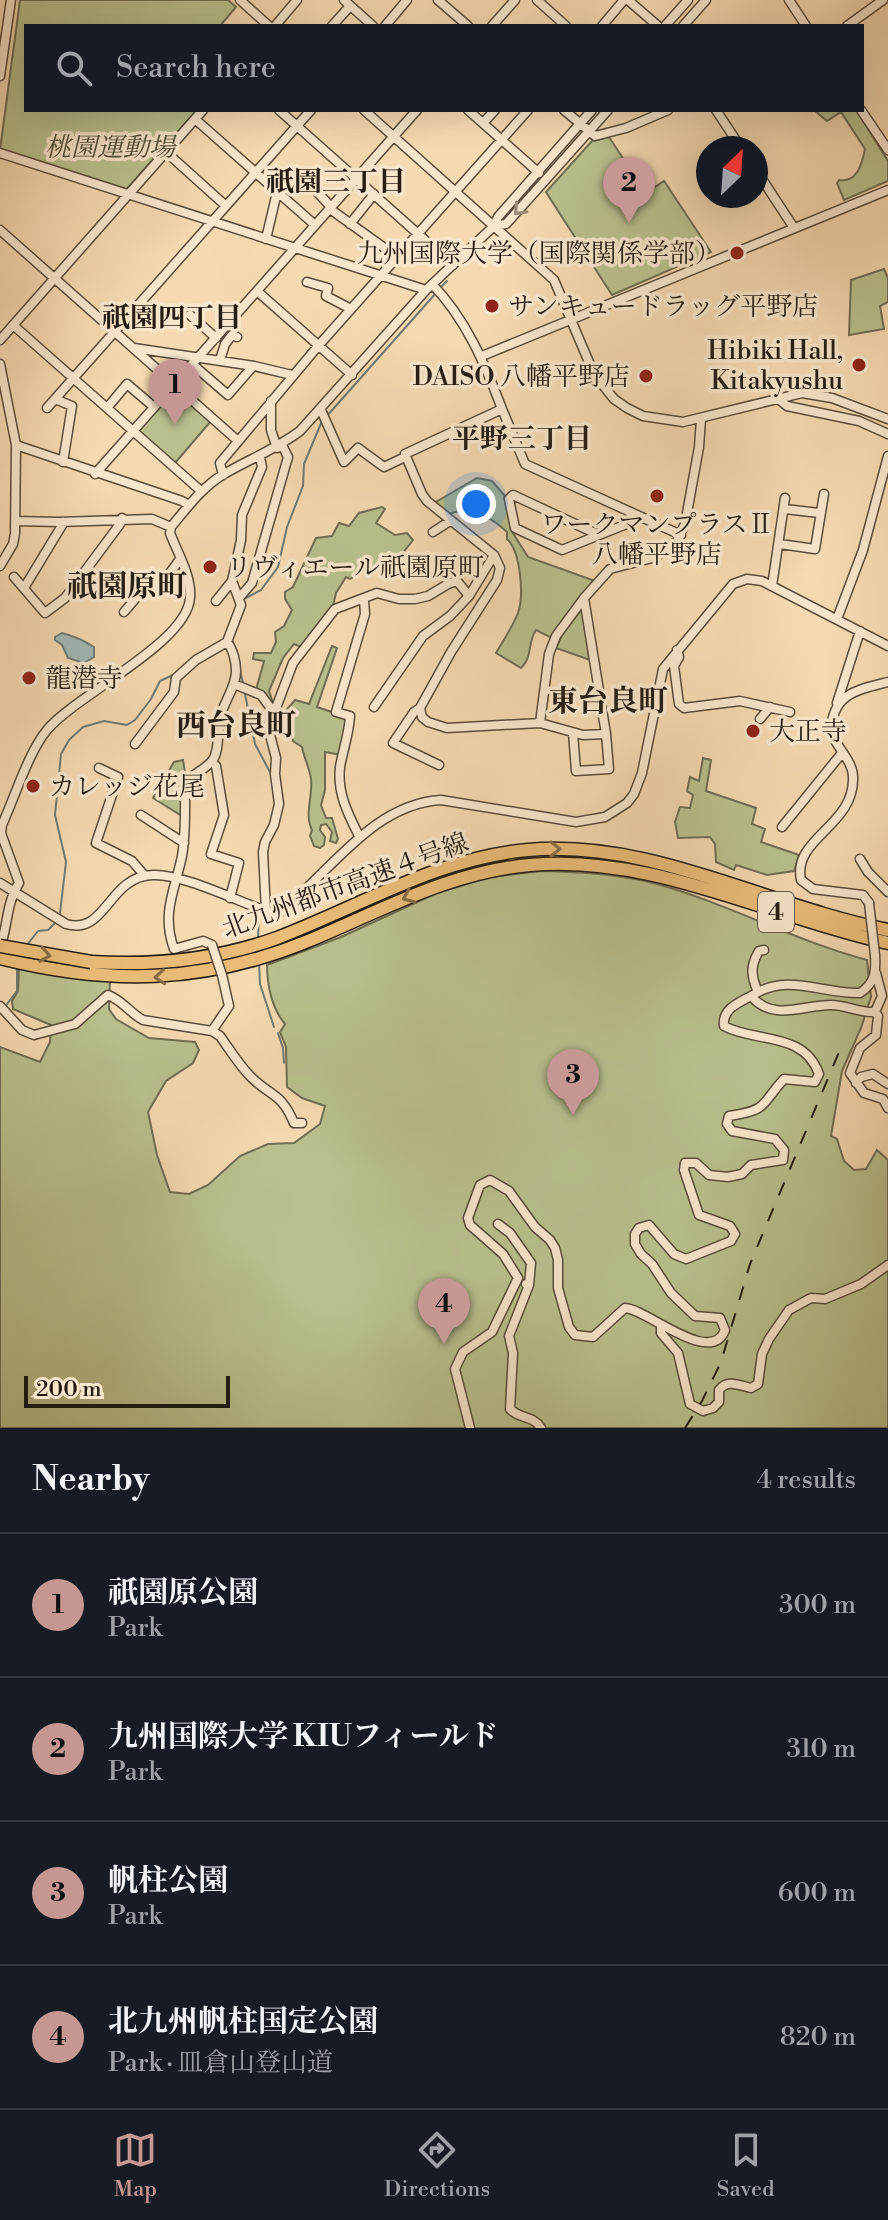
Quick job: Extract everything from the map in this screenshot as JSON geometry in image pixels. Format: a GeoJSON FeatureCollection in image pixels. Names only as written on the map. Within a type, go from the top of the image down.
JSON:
{"type":"FeatureCollection","features":[{"type":"Feature","properties":{"kind":"highway","name":"北九州都市高速４号線"},"geometry":{"type":"LineString","coordinates":[[0,948],[91,962],[162,963],[230,952],[276,938],[431,871],[477,858],[528,850],[574,849],[620,854],[811,923],[888,943]]}},
{"type":"Feature","properties":{"kind":"highway","name":"北九州都市高速４号線"},"geometry":{"type":"LineString","coordinates":[[0,958],[87,975],[164,977],[227,971],[280,952],[412,895],[482,872],[530,865],[572,864],[667,872],[888,930]]}},
{"type":"Feature","properties":{"kind":"street"},"geometry":{"type":"LineString","coordinates":[[0,76],[4,26],[11,0]]}},
{"type":"Feature","properties":{"kind":"street"},"geometry":{"type":"LineString","coordinates":[[240,0],[267,24]]}},
{"type":"Feature","properties":{"kind":"street"},"geometry":{"type":"LineString","coordinates":[[277,24],[297,0]]}},
{"type":"Feature","properties":{"kind":"street"},"geometry":{"type":"LineString","coordinates":[[387,24],[407,0]]}},
{"type":"Feature","properties":{"kind":"street"},"geometry":{"type":"LineString","coordinates":[[438,0],[466,24]]}},
{"type":"Feature","properties":{"kind":"street"},"geometry":{"type":"LineString","coordinates":[[494,24],[515,0]]}},
{"type":"Feature","properties":{"kind":"street"},"geometry":{"type":"LineString","coordinates":[[537,0],[564,24]]}},
{"type":"Feature","properties":{"kind":"street"},"geometry":{"type":"LineString","coordinates":[[604,24],[626,0],[656,24]]}},
{"type":"Feature","properties":{"kind":"street"},"geometry":{"type":"LineString","coordinates":[[667,24],[688,0]]}},
{"type":"Feature","properties":{"kind":"street"},"geometry":{"type":"LineString","coordinates":[[685,24],[706,0]]}},
{"type":"Feature","properties":{"kind":"street"},"geometry":{"type":"LineString","coordinates":[[789,0],[805,24]]}},
{"type":"Feature","properties":{"kind":"street"},"geometry":{"type":"LineString","coordinates":[[850,24],[883,0]]}},
{"type":"Feature","properties":{"kind":"street"},"geometry":{"type":"LineString","coordinates":[[333,24],[347,3],[371,24]]}},
{"type":"Feature","properties":{"kind":"street"},"geometry":{"type":"LineString","coordinates":[[0,340],[201,112]]}},
{"type":"Feature","properties":{"kind":"street"},"geometry":{"type":"LineString","coordinates":[[281,112],[453,265]]}},
{"type":"Feature","properties":{"kind":"street"},"geometry":{"type":"LineString","coordinates":[[47,408],[309,112]]}},
{"type":"Feature","properties":{"kind":"street"},"geometry":{"type":"LineString","coordinates":[[367,112],[554,280],[594,374],[614,399],[643,416],[683,422],[802,393],[822,395],[888,419]]}},
{"type":"Feature","properties":{"kind":"street"},"geometry":{"type":"LineString","coordinates":[[95,474],[415,112]]}},
{"type":"Feature","properties":{"kind":"street"},"geometry":{"type":"LineString","coordinates":[[470,112],[546,179]]}},
{"type":"Feature","properties":{"kind":"street"},"geometry":{"type":"LineString","coordinates":[[483,123],[493,112]]}},
{"type":"Feature","properties":{"kind":"street"},"geometry":{"type":"LineString","coordinates":[[223,475],[220,463],[271,400],[526,112]]}},
{"type":"Feature","properties":{"kind":"street"},"geometry":{"type":"LineString","coordinates":[[566,112],[595,136],[626,128],[663,112]]}},
{"type":"Feature","properties":{"kind":"street"},"geometry":{"type":"LineString","coordinates":[[0,948],[10,898],[19,883],[1,827],[41,737],[148,651],[180,622],[189,605],[190,589],[170,533],[171,527],[201,491],[223,475],[280,446],[323,416],[352,375],[453,265],[494,226],[498,217],[590,112]]}},
{"type":"Feature","properties":{"kind":"street"},"geometry":{"type":"LineString","coordinates":[[494,226],[506,224],[606,112]]}},
{"type":"Feature","properties":{"kind":"street"},"geometry":{"type":"LineString","coordinates":[[717,112],[733,136]]}},
{"type":"Feature","properties":{"kind":"street"},"geometry":{"type":"LineString","coordinates":[[862,112],[888,150]]}},
{"type":"Feature","properties":{"kind":"street"},"geometry":{"type":"LineString","coordinates":[[195,119],[315,225]]}},
{"type":"Feature","properties":{"kind":"street"},"geometry":{"type":"LineString","coordinates":[[166,152],[226,206]]}},
{"type":"Feature","properties":{"kind":"street"},"geometry":{"type":"LineString","coordinates":[[0,153],[381,276],[434,289],[482,356],[525,464],[681,535]]}},
{"type":"Feature","properties":{"kind":"street"},"geometry":{"type":"LineString","coordinates":[[292,175],[309,183],[330,208],[397,257]]}},
{"type":"Feature","properties":{"kind":"street"},"geometry":{"type":"LineString","coordinates":[[768,188],[794,228]]}},
{"type":"Feature","properties":{"kind":"street"},"geometry":{"type":"LineString","coordinates":[[482,356],[888,190]]}},
{"type":"Feature","properties":{"kind":"street"},"geometry":{"type":"LineString","coordinates":[[266,239],[277,192]]}},
{"type":"Feature","properties":{"kind":"street"},"geometry":{"type":"LineString","coordinates":[[350,224],[374,194]]}},
{"type":"Feature","properties":{"kind":"street"},"geometry":{"type":"LineString","coordinates":[[0,230],[238,441]]}},
{"type":"Feature","properties":{"kind":"street"},"geometry":{"type":"LineString","coordinates":[[307,282],[328,288],[326,296],[351,309]]}},
{"type":"Feature","properties":{"kind":"street"},"geometry":{"type":"LineString","coordinates":[[257,291],[352,375]]}},
{"type":"Feature","properties":{"kind":"street"},"geometry":{"type":"LineString","coordinates":[[190,315],[216,338]]}},
{"type":"Feature","properties":{"kind":"street"},"geometry":{"type":"LineString","coordinates":[[13,325],[201,491]]}},
{"type":"Feature","properties":{"kind":"street"},"geometry":{"type":"LineString","coordinates":[[220,360],[225,344],[232,335],[237,337]]}},
{"type":"Feature","properties":{"kind":"street"},"geometry":{"type":"LineString","coordinates":[[134,347],[196,361],[220,360],[292,375]]}},
{"type":"Feature","properties":{"kind":"street"},"geometry":{"type":"LineString","coordinates":[[196,361],[228,395],[253,366]]}},
{"type":"Feature","properties":{"kind":"street"},"geometry":{"type":"LineString","coordinates":[[0,364],[16,445],[13,544],[0,566]]}},
{"type":"Feature","properties":{"kind":"street"},"geometry":{"type":"LineString","coordinates":[[107,408],[127,384],[154,407]]}},
{"type":"Feature","properties":{"kind":"street"},"geometry":{"type":"LineString","coordinates":[[776,397],[787,406],[859,421],[888,434]]}},
{"type":"Feature","properties":{"kind":"street"},"geometry":{"type":"LineString","coordinates":[[55,399],[72,406],[63,462]]}},
{"type":"Feature","properties":{"kind":"street"},"geometry":{"type":"LineString","coordinates":[[135,744],[174,692],[176,678],[196,660],[227,642],[240,601],[252,583],[288,457],[271,430],[271,400]]}},
{"type":"Feature","properties":{"kind":"street"},"geometry":{"type":"LineString","coordinates":[[439,765],[393,743],[420,708],[497,580],[500,568],[494,555],[450,521],[422,494],[405,457],[406,451],[502,409]]}},
{"type":"Feature","properties":{"kind":"street"},"geometry":{"type":"LineString","coordinates":[[323,416],[344,462],[358,448],[384,467],[405,457]]}},
{"type":"Feature","properties":{"kind":"street"},"geometry":{"type":"LineString","coordinates":[[540,723],[549,654],[556,636],[584,598],[610,569],[656,557],[668,550],[681,535],[697,459],[701,419]]}},
{"type":"Feature","properties":{"kind":"street"},"geometry":{"type":"LineString","coordinates":[[16,445],[189,505]]}},
{"type":"Feature","properties":{"kind":"street"},"geometry":{"type":"LineString","coordinates":[[837,619],[863,550],[888,456]]}},
{"type":"Feature","properties":{"kind":"street"},"geometry":{"type":"LineString","coordinates":[[216,601],[232,581],[241,540],[242,515],[262,467],[260,457]]}},
{"type":"Feature","properties":{"kind":"street"},"geometry":{"type":"LineString","coordinates":[[780,544],[815,549],[824,494]]}},
{"type":"Feature","properties":{"kind":"street"},"geometry":{"type":"LineString","coordinates":[[599,535],[513,495],[509,499],[515,528],[562,550],[642,518]]}},
{"type":"Feature","properties":{"kind":"street"},"geometry":{"type":"LineString","coordinates":[[772,586],[785,498]]}},
{"type":"Feature","properties":{"kind":"street"},"geometry":{"type":"LineString","coordinates":[[785,509],[819,513]]}},
{"type":"Feature","properties":{"kind":"street"},"geometry":{"type":"LineString","coordinates":[[14,577],[45,613],[65,598],[113,535],[122,518]]}},
{"type":"Feature","properties":{"kind":"street"},"geometry":{"type":"LineString","coordinates":[[16,521],[152,519],[171,527]]}},
{"type":"Feature","properties":{"kind":"street"},"geometry":{"type":"LineString","coordinates":[[433,532],[450,521]]}},
{"type":"Feature","properties":{"kind":"street"},"geometry":{"type":"LineString","coordinates":[[24,588],[64,522]]}},
{"type":"Feature","properties":{"kind":"street"},"geometry":{"type":"LineString","coordinates":[[374,707],[423,636],[450,616],[469,596],[494,555]]}},
{"type":"Feature","properties":{"kind":"street"},"geometry":{"type":"LineString","coordinates":[[124,612],[156,575],[167,577],[180,559]]}},
{"type":"Feature","properties":{"kind":"street"},"geometry":{"type":"LineString","coordinates":[[0,883],[66,924],[84,927],[127,882],[145,876],[176,878],[266,911],[280,912],[359,836],[428,801],[441,800],[576,822],[592,821],[616,811],[627,803],[637,788],[663,669],[733,584],[755,579],[888,646]]}},
{"type":"Feature","properties":{"kind":"street"},"geometry":{"type":"LineString","coordinates":[[232,581],[240,601]]}},
{"type":"Feature","properties":{"kind":"street"},"geometry":{"type":"LineString","coordinates":[[272,710],[276,708],[293,663],[335,609],[377,593],[399,599],[415,599],[457,581],[469,596]]}},
{"type":"Feature","properties":{"kind":"street"},"geometry":{"type":"LineString","coordinates":[[573,733],[576,771],[609,769],[584,598]]}},
{"type":"Feature","properties":{"kind":"street"},"geometry":{"type":"LineString","coordinates":[[359,836],[341,793],[341,766],[349,738],[350,716],[336,712],[365,614],[364,600]]}},
{"type":"Feature","properties":{"kind":"street"},"geometry":{"type":"LineString","coordinates":[[860,631],[836,705],[831,732],[851,767],[852,787],[842,814],[807,848],[799,874],[801,880],[813,889],[863,895],[869,903],[876,973],[882,996],[875,1012]]}},
{"type":"Feature","properties":{"kind":"street"},"geometry":{"type":"LineString","coordinates":[[212,1031],[229,1006],[227,971],[212,945],[203,941],[174,949],[170,938],[168,906],[184,843],[185,786],[216,755],[222,709],[234,684],[236,671],[232,648],[227,642]]}},
{"type":"Feature","properties":{"kind":"street"},"geometry":{"type":"LineString","coordinates":[[677,650],[679,657],[674,666],[679,704],[684,708],[740,701],[790,712]]}},
{"type":"Feature","properties":{"kind":"street"},"geometry":{"type":"LineString","coordinates":[[836,705],[846,697],[888,682]]}},
{"type":"Feature","properties":{"kind":"street"},"geometry":{"type":"LineString","coordinates":[[234,684],[261,695],[272,710],[269,731],[276,758],[279,804],[263,852],[266,911]]}},
{"type":"Feature","properties":{"kind":"street"},"geometry":{"type":"LineString","coordinates":[[760,719],[770,707]]}},
{"type":"Feature","properties":{"kind":"street"},"geometry":{"type":"LineString","coordinates":[[420,708],[422,717],[428,722],[447,728],[540,723],[583,735],[606,734]]}},
{"type":"Feature","properties":{"kind":"street"},"geometry":{"type":"LineString","coordinates":[[782,827],[842,753]]}},
{"type":"Feature","properties":{"kind":"street"},"geometry":{"type":"LineString","coordinates":[[212,762],[216,766],[224,815],[211,854],[239,863],[230,898]]}},
{"type":"Feature","properties":{"kind":"street"},"geometry":{"type":"LineString","coordinates":[[99,768],[118,777],[96,843],[138,865],[145,876]]}},
{"type":"Feature","properties":{"kind":"street"},"geometry":{"type":"LineString","coordinates":[[141,815],[184,843]]}},
{"type":"Feature","properties":{"kind":"street"},"geometry":{"type":"LineString","coordinates":[[860,859],[888,892]]}},
{"type":"Feature","properties":{"kind":"street"},"geometry":{"type":"LineString","coordinates":[[764,950],[759,951],[751,968],[757,1003],[784,1012],[831,1005],[875,1012]]}},
{"type":"Feature","properties":{"kind":"street"},"geometry":{"type":"LineString","coordinates":[[470,1428],[455,1374],[458,1359],[492,1332],[517,1284],[513,1268],[503,1254],[470,1225],[468,1218],[480,1185],[485,1181],[499,1184],[509,1191],[535,1227],[550,1240],[558,1260],[558,1288],[569,1327],[575,1335],[593,1337],[625,1308],[635,1309],[683,1336],[708,1343],[717,1341],[725,1330],[720,1318],[695,1316],[671,1293],[635,1244],[635,1234],[639,1228],[649,1225],[674,1254],[686,1259],[731,1241],[735,1234],[730,1226],[699,1215],[692,1201],[685,1163],[696,1163],[709,1175],[728,1177],[742,1174],[751,1165],[783,1160],[784,1150],[780,1143],[775,1139],[732,1131],[727,1124],[729,1116],[755,1112],[767,1104],[784,1079],[815,1082],[819,1074],[807,1055],[791,1044],[777,1038],[737,1034],[724,1026],[723,1019],[729,1009],[754,994],[780,984],[860,993],[876,973]]}},
{"type":"Feature","properties":{"kind":"street"},"geometry":{"type":"LineString","coordinates":[[0,1006],[22,1030],[34,1035],[75,1024],[108,995],[117,998],[133,1015],[143,1020],[212,1031],[220,1036],[259,1085],[276,1094],[294,1123],[302,1123]]}},
{"type":"Feature","properties":{"kind":"street"},"geometry":{"type":"LineString","coordinates":[[875,1012],[878,1016],[876,1035],[860,1048],[850,1073],[864,1093],[883,1099],[888,1108]]}},
{"type":"Feature","properties":{"kind":"street"},"geometry":{"type":"LineString","coordinates":[[856,1083],[861,1077],[873,1074],[888,1084]]}},
{"type":"Feature","properties":{"kind":"street"},"geometry":{"type":"LineString","coordinates":[[498,1224],[510,1233],[531,1263],[529,1285],[509,1336],[513,1353],[510,1409],[514,1415],[528,1417],[541,1428]]}},
{"type":"Feature","properties":{"kind":"street"},"geometry":{"type":"LineString","coordinates":[[661,1325],[661,1333],[678,1353],[690,1404],[703,1411],[719,1402],[719,1390],[723,1385],[730,1383],[751,1388],[758,1384],[762,1354],[789,1310],[811,1298],[825,1299],[861,1284],[888,1265]]}},
{"type":"Feature","properties":{"kind":"street"},"geometry":{"type":"LineString","coordinates":[[517,1284],[529,1285]]}},
{"type":"Feature","properties":{"kind":"green space","name":"桃園運動場"},"geometry":{"type":"Polygon","coordinates":[[[20,0],[228,0],[236,7],[222,24],[24,24],[24,112],[195,112],[125,191],[0,150],[20,0]]]}},
{"type":"Feature","properties":{"kind":"green space"},"geometry":{"type":"Polygon","coordinates":[[[816,112],[841,112],[827,121],[816,112]]]}},
{"type":"Feature","properties":{"kind":"green space"},"geometry":{"type":"Polygon","coordinates":[[[841,112],[857,112],[888,161],[888,181],[844,200],[837,183],[854,175],[865,149],[841,112]]]}},
{"type":"Feature","properties":{"kind":"green space"},"geometry":{"type":"Polygon","coordinates":[[[609,137],[646,193],[664,181],[711,252],[612,295],[546,192],[592,141],[609,137]]]}},
{"type":"Feature","properties":{"kind":"green space"},"geometry":{"type":"Polygon","coordinates":[[[884,269],[888,278],[888,302],[880,306],[884,329],[849,335],[851,280],[884,269]]]}},
{"type":"Feature","properties":{"kind":"green space"},"geometry":{"type":"Polygon","coordinates":[[[173,390],[177,390],[211,421],[175,463],[139,432],[139,428],[173,390]]]}},
{"type":"Feature","properties":{"kind":"green space"},"geometry":{"type":"Polygon","coordinates":[[[477,478],[492,481],[504,495],[511,530],[528,557],[595,581],[552,638],[536,630],[521,668],[496,653],[516,618],[521,596],[518,564],[507,532],[480,514],[465,511],[449,514],[434,503],[477,478]]]}},
{"type":"Feature","properties":{"kind":"green space"},"geometry":{"type":"Polygon","coordinates":[[[382,507],[385,509],[376,523],[395,535],[407,533],[413,540],[394,564],[381,571],[376,566],[350,579],[346,577],[336,593],[333,606],[303,648],[294,644],[283,658],[269,691],[274,706],[265,694],[256,690],[264,661],[253,659],[254,653],[271,653],[276,642],[275,632],[284,626],[292,610],[285,599],[285,592],[293,587],[316,538],[332,536],[339,523],[349,526],[359,513],[382,507]]]}},
{"type":"Feature","properties":{"kind":"green space"},"geometry":{"type":"Polygon","coordinates":[[[582,609],[590,660],[556,648],[564,631],[582,609]]]}},
{"type":"Feature","properties":{"kind":"green space"},"geometry":{"type":"Polygon","coordinates":[[[332,646],[337,648],[317,707],[347,717],[341,755],[325,752],[325,790],[321,805],[326,818],[332,818],[338,839],[336,843],[330,841],[332,832],[326,824],[321,825],[320,830],[325,837],[324,845],[320,848],[314,846],[310,836],[309,771],[302,747],[293,741],[290,732],[283,731],[282,715],[295,700],[309,704],[332,646]]]}},
{"type":"Feature","properties":{"kind":"green space"},"geometry":{"type":"Polygon","coordinates":[[[703,758],[711,760],[706,791],[756,808],[752,824],[765,829],[761,842],[799,855],[794,871],[767,875],[736,865],[734,870],[716,862],[715,844],[710,837],[678,838],[675,822],[680,807],[690,808],[693,795],[687,791],[690,777],[699,781],[703,758]]]}},
{"type":"Feature","properties":{"kind":"green space"},"geometry":{"type":"Polygon","coordinates":[[[183,760],[186,779],[182,816],[153,798],[174,762],[183,760]]]}},
{"type":"Feature","properties":{"kind":"green space"},"geometry":{"type":"Polygon","coordinates":[[[541,871],[599,874],[657,884],[867,960],[871,997],[842,1071],[831,1136],[837,1139],[844,1161],[854,1170],[866,1169],[877,1150],[888,1160],[888,1428],[0,1428],[0,1047],[40,1062],[50,1042],[51,1025],[13,1009],[12,1001],[18,991],[19,966],[110,980],[109,1009],[116,1019],[149,1038],[195,1042],[199,1050],[193,1063],[166,1081],[148,1112],[157,1155],[170,1192],[189,1194],[208,1185],[240,1156],[268,1144],[294,1143],[320,1124],[325,1106],[302,1098],[287,1087],[286,1047],[280,1032],[285,1024],[271,996],[267,965],[341,937],[437,893],[490,877],[541,871]]]}},
{"type":"Feature","properties":{"kind":"water"},"geometry":{"type":"Polygon","coordinates":[[[62,633],[94,647],[94,657],[84,663],[68,658],[62,645],[55,640],[62,633]]]}},
{"type":"Feature","properties":{"kind":"waterway"},"geometry":{"type":"LineString","coordinates":[[440,288],[447,281]]}},
{"type":"Feature","properties":{"kind":"waterway"},"geometry":{"type":"LineString","coordinates":[[326,417],[436,293]]}},
{"type":"Feature","properties":{"kind":"waterway"},"geometry":{"type":"LineString","coordinates":[[244,599],[261,590],[278,567],[287,527],[303,486],[304,464],[322,421]]}},
{"type":"Feature","properties":{"kind":"waterway"},"geometry":{"type":"LineString","coordinates":[[233,642],[243,683]]}},
{"type":"Feature","properties":{"kind":"waterway"},"geometry":{"type":"LineString","coordinates":[[180,669],[196,656]]}},
{"type":"Feature","properties":{"kind":"waterway"},"geometry":{"type":"LineString","coordinates":[[60,913],[66,862],[55,815],[61,754],[69,740],[83,727],[104,721],[127,725],[135,720],[160,681],[175,674]]}},
{"type":"Feature","properties":{"kind":"waterway"},"geometry":{"type":"LineString","coordinates":[[245,694],[255,744],[271,774]]}},
{"type":"Feature","properties":{"kind":"waterway"},"geometry":{"type":"LineString","coordinates":[[258,940],[259,915]]}},
{"type":"Feature","properties":{"kind":"waterway"},"geometry":{"type":"LineString","coordinates":[[27,945],[38,931],[48,930],[54,924]]}},
{"type":"Feature","properties":{"kind":"waterway"},"geometry":{"type":"LineString","coordinates":[[259,962],[260,984],[274,1027]]}},
{"type":"Feature","properties":{"kind":"waterway"},"geometry":{"type":"LineString","coordinates":[[7,1004],[17,991],[17,965]]}},
{"type":"Feature","properties":{"kind":"waterway"},"geometry":{"type":"LineString","coordinates":[[278,1033],[284,1063]]}},
{"type":"Feature","properties":{"kind":"railway"},"geometry":{"type":"LineString","coordinates":[[685,1428],[721,1362],[750,1264],[842,1045]]}},
{"type":"Feature","properties":{"kind":"place","name":"九州国際大学 KIUフィールド"},"geometry":{"type":"Point","coordinates":[629,223]}},
{"type":"Feature","properties":{"kind":"place","name":"九州国際大学（国際関係学部）"},"geometry":{"type":"Point","coordinates":[737,253]}},
{"type":"Feature","properties":{"kind":"place","name":"サンキュードラッグ平野店"},"geometry":{"type":"Point","coordinates":[492,306]}},
{"type":"Feature","properties":{"kind":"place","name":"Hibiki Hall, Kitakyushu"},"geometry":{"type":"Point","coordinates":[859,365]}},
{"type":"Feature","properties":{"kind":"place","name":"DAISO 八幡平野店"},"geometry":{"type":"Point","coordinates":[646,376]}},
{"type":"Feature","properties":{"kind":"place","name":"祇園原公園"},"geometry":{"type":"Point","coordinates":[175,425]}},
{"type":"Feature","properties":{"kind":"place","name":"ワークマンプラスⅡ 八幡平野店"},"geometry":{"type":"Point","coordinates":[657,496]}},
{"type":"Feature","properties":{"kind":"place","name":"リヴィエール祇園原町"},"geometry":{"type":"Point","coordinates":[210,567]}},
{"type":"Feature","properties":{"kind":"place","name":"龍潜寺"},"geometry":{"type":"Point","coordinates":[29,678]}},
{"type":"Feature","properties":{"kind":"place","name":"大正寺"},"geometry":{"type":"Point","coordinates":[753,731]}},
{"type":"Feature","properties":{"kind":"place","name":"カレッジ花尾"},"geometry":{"type":"Point","coordinates":[33,786]}},
{"type":"Feature","properties":{"kind":"place","name":"帆柱公園"},"geometry":{"type":"Point","coordinates":[573,1115]}},
{"type":"Feature","properties":{"kind":"place","name":"北九州帆柱国定公園"},"geometry":{"type":"Point","coordinates":[444,1344]}},
{"type":"Feature","properties":{"kind":"district","name":"祇園三丁目"},"geometry":{"type":"Point","coordinates":[336,181]}},
{"type":"Feature","properties":{"kind":"district","name":"祇園四丁目"},"geometry":{"type":"Point","coordinates":[172,317]}},
{"type":"Feature","properties":{"kind":"district","name":"平野三丁目"},"geometry":{"type":"Point","coordinates":[522,438]}},
{"type":"Feature","properties":{"kind":"district","name":"祇園原町"},"geometry":{"type":"Point","coordinates":[127,586]}},
{"type":"Feature","properties":{"kind":"district","name":"東台良町"},"geometry":{"type":"Point","coordinates":[608,701]}},
{"type":"Feature","properties":{"kind":"district","name":"西台良町"},"geometry":{"type":"Point","coordinates":[236,725]}}]}
